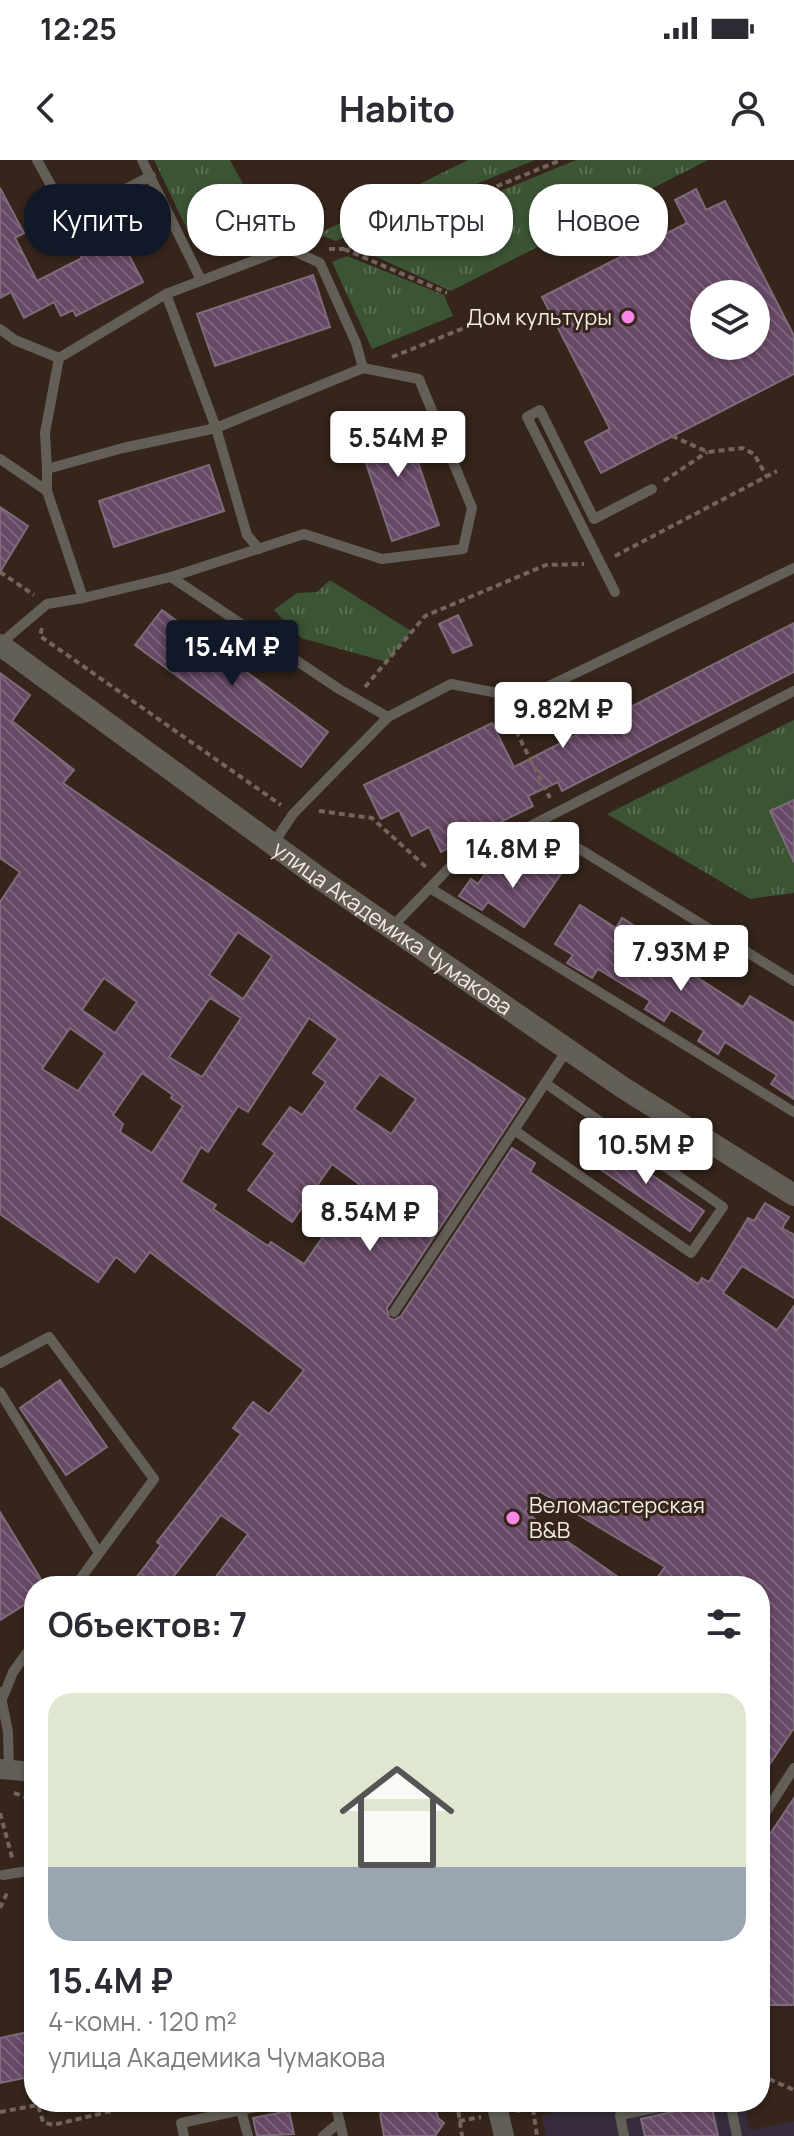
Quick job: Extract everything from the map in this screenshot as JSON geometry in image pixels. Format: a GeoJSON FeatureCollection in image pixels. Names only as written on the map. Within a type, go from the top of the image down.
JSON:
{"type":"FeatureCollection","features":[{"type":"Feature","properties":{"kind":"street","name":"улица Академика Чумакова"},"geometry":{"type":"LineString","coordinates":[[0,644],[273,844],[567,1050],[794,1195]]}},
{"type":"Feature","properties":{"kind":"street"},"geometry":{"type":"LineString","coordinates":[[4,1769],[24,1771]]}},
{"type":"Feature","properties":{"kind":"street"},"geometry":{"type":"LineString","coordinates":[[498,2112],[504,2136]]}},
{"type":"Feature","properties":{"kind":"lane"},"geometry":{"type":"LineString","coordinates":[[37,160],[69,218],[151,176]]}},
{"type":"Feature","properties":{"kind":"lane"},"geometry":{"type":"LineString","coordinates":[[142,160],[201,280]]}},
{"type":"Feature","properties":{"kind":"lane"},"geometry":{"type":"LineString","coordinates":[[83,598],[47,491],[45,433],[59,358],[166,294],[266,256]]}},
{"type":"Feature","properties":{"kind":"lane"},"geometry":{"type":"LineString","coordinates":[[305,256],[320,263],[356,343],[363,368]]}},
{"type":"Feature","properties":{"kind":"lane"},"geometry":{"type":"LineString","coordinates":[[166,294],[216,428],[247,535],[259,549]]}},
{"type":"Feature","properties":{"kind":"lane"},"geometry":{"type":"LineString","coordinates":[[0,329],[15,340],[59,358]]}},
{"type":"Feature","properties":{"kind":"lane"},"geometry":{"type":"LineString","coordinates":[[0,644],[47,604],[171,577],[304,534],[382,559],[463,549],[472,508],[419,379],[363,368],[216,428],[123,448],[47,469]]}},
{"type":"Feature","properties":{"kind":"lane"},"geometry":{"type":"LineString","coordinates":[[615,592],[527,417],[540,410],[594,519],[652,489]]}},
{"type":"Feature","properties":{"kind":"lane"},"geometry":{"type":"LineString","coordinates":[[0,459],[47,491]]}},
{"type":"Feature","properties":{"kind":"lane"},"geometry":{"type":"LineString","coordinates":[[273,844],[293,814],[388,717],[451,684],[524,698],[794,568]]}},
{"type":"Feature","properties":{"kind":"lane"},"geometry":{"type":"LineString","coordinates":[[171,577],[388,717]]}},
{"type":"Feature","properties":{"kind":"lane"},"geometry":{"type":"LineString","coordinates":[[392,927],[450,867],[794,691]]}},
{"type":"Feature","properties":{"kind":"lane"},"geometry":{"type":"LineString","coordinates":[[539,824],[794,981]]}},
{"type":"Feature","properties":{"kind":"lane"},"geometry":{"type":"LineString","coordinates":[[430,888],[794,1112]]}},
{"type":"Feature","properties":{"kind":"lane"},"geometry":{"type":"LineString","coordinates":[[394,1312],[567,1050]]}},
{"type":"Feature","properties":{"kind":"lane"},"geometry":{"type":"LineString","coordinates":[[514,1130],[691,1253],[723,1207],[545,1083]]}},
{"type":"Feature","properties":{"kind":"lane"},"geometry":{"type":"LineString","coordinates":[[0,1363],[49,1337],[154,1479],[82,1576]]}},
{"type":"Feature","properties":{"kind":"lane"},"geometry":{"type":"LineString","coordinates":[[0,1392],[99,1553]]}},
{"type":"Feature","properties":{"kind":"lane"},"geometry":{"type":"LineString","coordinates":[[4,1769],[8,1732],[1,1694],[24,1657]]}},
{"type":"Feature","properties":{"kind":"lane"},"geometry":{"type":"LineString","coordinates":[[770,1805],[794,1768]]}},
{"type":"Feature","properties":{"kind":"lane"},"geometry":{"type":"LineString","coordinates":[[1,1874],[24,1871]]}},
{"type":"Feature","properties":{"kind":"lane"},"geometry":{"type":"LineString","coordinates":[[184,2136],[181,2123],[232,2112]]}},
{"type":"Feature","properties":{"kind":"lane"},"geometry":{"type":"LineString","coordinates":[[242,2112],[248,2136]]}},
{"type":"Feature","properties":{"kind":"lane"},"geometry":{"type":"LineString","coordinates":[[338,2112],[343,2136]]}},
{"type":"Feature","properties":{"kind":"lane"},"geometry":{"type":"LineString","coordinates":[[624,2136],[620,2115],[635,2112]]}},
{"type":"Feature","properties":{"kind":"lane"},"geometry":{"type":"LineString","coordinates":[[732,2112],[737,2136]]}},
{"type":"Feature","properties":{"kind":"lane"},"geometry":{"type":"LineString","coordinates":[[323,2136],[340,2122]]}},
{"type":"Feature","properties":{"kind":"path"},"geometry":{"type":"LineString","coordinates":[[502,184],[561,160]]}},
{"type":"Feature","properties":{"kind":"path"},"geometry":{"type":"LineString","coordinates":[[360,256],[447,293]]}},
{"type":"Feature","properties":{"kind":"path"},"geometry":{"type":"LineString","coordinates":[[363,368],[464,328]]}},
{"type":"Feature","properties":{"kind":"path"},"geometry":{"type":"LineString","coordinates":[[672,436],[708,452]]}},
{"type":"Feature","properties":{"kind":"path"},"geometry":{"type":"LineString","coordinates":[[652,489],[708,452],[742,448],[754,454],[767,477]]}},
{"type":"Feature","properties":{"kind":"path"},"geometry":{"type":"LineString","coordinates":[[355,698],[425,616],[546,565],[600,564],[777,471]]}},
{"type":"Feature","properties":{"kind":"path"},"geometry":{"type":"LineString","coordinates":[[0,572],[47,604],[40,636],[293,814],[314,810],[372,818],[439,879]]}},
{"type":"Feature","properties":{"kind":"path"},"geometry":{"type":"LineString","coordinates":[[510,696],[518,735],[558,814]]}},
{"type":"Feature","properties":{"kind":"path"},"geometry":{"type":"LineString","coordinates":[[770,2079],[794,2090]]}},
{"type":"Feature","properties":{"kind":"path"},"geometry":{"type":"LineString","coordinates":[[0,2112],[24,2108]]}},
{"type":"Feature","properties":{"kind":"path"},"geometry":{"type":"LineString","coordinates":[[40,2112],[43,2122],[53,2125],[107,2112]]}},
{"type":"Feature","properties":{"kind":"path"},"geometry":{"type":"LineString","coordinates":[[458,2112],[462,2136]]}},
{"type":"Feature","properties":{"kind":"path"},"geometry":{"type":"LineString","coordinates":[[533,2112],[537,2136]]}},
{"type":"Feature","properties":{"kind":"shaded area"},"geometry":{"type":"Polygon","coordinates":[[[556,2112],[746,2112],[750,2130],[794,2121],[794,2136],[546,2136],[541,2115],[556,2112]]]}},
{"type":"Feature","properties":{"kind":"green space"},"geometry":{"type":"Polygon","coordinates":[[[154,160],[230,160],[243,184],[187,184],[187,229],[171,196],[171,184],[165,184],[154,160]]]}},
{"type":"Feature","properties":{"kind":"green space"},"geometry":{"type":"Polygon","coordinates":[[[468,160],[535,160],[476,184],[419,184],[468,160]]]}},
{"type":"Feature","properties":{"kind":"green space"},"geometry":{"type":"Polygon","coordinates":[[[576,160],[708,160],[661,184],[529,184],[529,251],[451,291],[374,256],[513,256],[513,186],[576,160]]]}},
{"type":"Feature","properties":{"kind":"green space"},"geometry":{"type":"Polygon","coordinates":[[[340,223],[340,239],[324,236],[324,231],[340,223]]]}},
{"type":"Feature","properties":{"kind":"green space"},"geometry":{"type":"Polygon","coordinates":[[[347,256],[444,295],[453,316],[372,349],[332,262],[347,256]]]}},
{"type":"Feature","properties":{"kind":"green space"},"geometry":{"type":"Polygon","coordinates":[[[330,580],[411,631],[387,662],[301,638],[274,610],[297,593],[317,592],[330,580]]]}},
{"type":"Feature","properties":{"kind":"green space"},"geometry":{"type":"Polygon","coordinates":[[[794,720],[794,800],[770,812],[794,862],[794,893],[750,899],[607,814],[794,720]]]}},
{"type":"Feature","properties":{"kind":"building"},"geometry":{"type":"Polygon","coordinates":[[[0,188],[24,233],[15,238],[37,281],[81,256],[129,256],[143,282],[76,316],[73,310],[61,316],[54,302],[24,318],[11,292],[0,298],[0,188]]]}},
{"type":"Feature","properties":{"kind":"building","name":"Дом культуры"},"geometry":{"type":"Polygon","coordinates":[[[696,189],[706,210],[725,201],[765,280],[690,280],[690,360],[770,360],[770,289],[794,336],[794,374],[601,473],[585,442],[610,429],[542,297],[622,256],[668,256],[668,233],[687,223],[675,200],[696,189]]]}},
{"type":"Feature","properties":{"kind":"building"},"geometry":{"type":"Polygon","coordinates":[[[313,275],[330,327],[215,366],[197,314],[313,275]]]}},
{"type":"Feature","properties":{"kind":"building"},"geometry":{"type":"Polygon","coordinates":[[[403,417],[439,525],[392,541],[356,433],[403,417]]]}},
{"type":"Feature","properties":{"kind":"building"},"geometry":{"type":"Polygon","coordinates":[[[209,465],[224,511],[114,547],[99,501],[209,465]]]}},
{"type":"Feature","properties":{"kind":"building"},"geometry":{"type":"Polygon","coordinates":[[[0,507],[28,526],[0,572],[0,507]]]}},
{"type":"Feature","properties":{"kind":"building"},"geometry":{"type":"Polygon","coordinates":[[[162,610],[328,732],[301,767],[135,645],[162,610]]]}},
{"type":"Feature","properties":{"kind":"building"},"geometry":{"type":"Polygon","coordinates":[[[458,615],[472,645],[453,653],[439,624],[458,615]]]}},
{"type":"Feature","properties":{"kind":"building"},"geometry":{"type":"Polygon","coordinates":[[[794,623],[794,672],[562,791],[558,782],[528,796],[533,806],[441,852],[429,827],[412,836],[399,810],[381,819],[364,785],[492,723],[514,767],[794,623]]]}},
{"type":"Feature","properties":{"kind":"building"},"geometry":{"type":"Polygon","coordinates":[[[0,673],[30,695],[12,721],[74,770],[63,783],[365,993],[525,1099],[387,1308],[389,1318],[394,1320],[401,1316],[512,1148],[535,1163],[530,1172],[698,1284],[702,1278],[709,1282],[748,1218],[754,1221],[765,1203],[789,1217],[782,1228],[794,1235],[794,1298],[742,1266],[723,1293],[777,1330],[794,1306],[794,1728],[770,1764],[770,1576],[658,1576],[665,1567],[539,1491],[525,1512],[617,1576],[216,1576],[248,1534],[221,1515],[174,1576],[138,1576],[161,1545],[157,1542],[241,1434],[233,1428],[253,1402],[269,1414],[304,1370],[150,1252],[135,1272],[116,1257],[98,1282],[0,1214],[0,902],[20,872],[0,858],[0,673]],[[238,932],[209,975],[243,999],[272,956],[238,932]],[[104,978],[82,1010],[115,1033],[137,1002],[104,978]],[[210,998],[169,1057],[202,1077],[241,1018],[210,998]],[[309,1018],[248,1112],[238,1106],[208,1152],[201,1147],[181,1182],[216,1205],[213,1209],[268,1246],[271,1242],[304,1264],[359,1184],[332,1164],[292,1222],[248,1190],[275,1153],[263,1144],[290,1107],[302,1115],[326,1082],[313,1073],[338,1039],[309,1018]],[[70,1028],[42,1069],[78,1091],[105,1053],[70,1028]],[[142,1073],[113,1115],[123,1124],[120,1132],[152,1153],[183,1106],[142,1073]],[[380,1074],[354,1109],[391,1134],[416,1099],[380,1074]]]}},
{"type":"Feature","properties":{"kind":"building"},"geometry":{"type":"Polygon","coordinates":[[[794,800],[794,862],[770,811],[794,800]]]}},
{"type":"Feature","properties":{"kind":"building"},"geometry":{"type":"Polygon","coordinates":[[[534,855],[561,874],[524,927],[488,902],[482,910],[459,896],[471,879],[478,884],[492,864],[515,881],[534,855]]]}},
{"type":"Feature","properties":{"kind":"building"},"geometry":{"type":"Polygon","coordinates":[[[580,905],[616,928],[622,918],[674,951],[669,959],[743,1007],[750,996],[794,1023],[794,1099],[771,1084],[777,1075],[725,1042],[718,1054],[698,1041],[704,1031],[671,1010],[664,1021],[645,1009],[650,1001],[598,969],[592,978],[567,963],[573,955],[555,944],[580,905]]]}},
{"type":"Feature","properties":{"kind":"building"},"geometry":{"type":"Polygon","coordinates":[[[601,1140],[704,1211],[690,1231],[587,1160],[601,1140]]]}},
{"type":"Feature","properties":{"kind":"building"},"geometry":{"type":"Polygon","coordinates":[[[60,1380],[107,1447],[66,1475],[20,1408],[60,1380]]]}},
{"type":"Feature","properties":{"kind":"building"},"geometry":{"type":"Polygon","coordinates":[[[0,1512],[39,1576],[24,1576],[24,1605],[0,1620],[0,1512]]]}},
{"type":"Feature","properties":{"kind":"building"},"geometry":{"type":"Polygon","coordinates":[[[794,1798],[794,2005],[770,2005],[770,1834],[794,1798]]]}},
{"type":"Feature","properties":{"kind":"building"},"geometry":{"type":"Polygon","coordinates":[[[24,2033],[24,2078],[0,2083],[0,2038],[24,2033]]]}},
{"type":"Feature","properties":{"kind":"building"},"geometry":{"type":"Polygon","coordinates":[[[289,2112],[294,2134],[257,2136],[253,2118],[289,2112]]]}},
{"type":"Feature","properties":{"kind":"building"},"geometry":{"type":"Polygon","coordinates":[[[436,2112],[444,2123],[435,2136],[384,2136],[380,2114],[436,2112]]]}},
{"type":"Feature","properties":{"kind":"building"},"geometry":{"type":"Polygon","coordinates":[[[672,2112],[713,2112],[718,2136],[645,2136],[641,2119],[672,2112]]]}},
{"type":"Feature","properties":{"kind":"place","name":"Дом культуры"},"geometry":{"type":"Point","coordinates":[628,317]}},
{"type":"Feature","properties":{"kind":"place","name":"Веломастерская B&B"},"geometry":{"type":"Point","coordinates":[513,1518]}}]}
